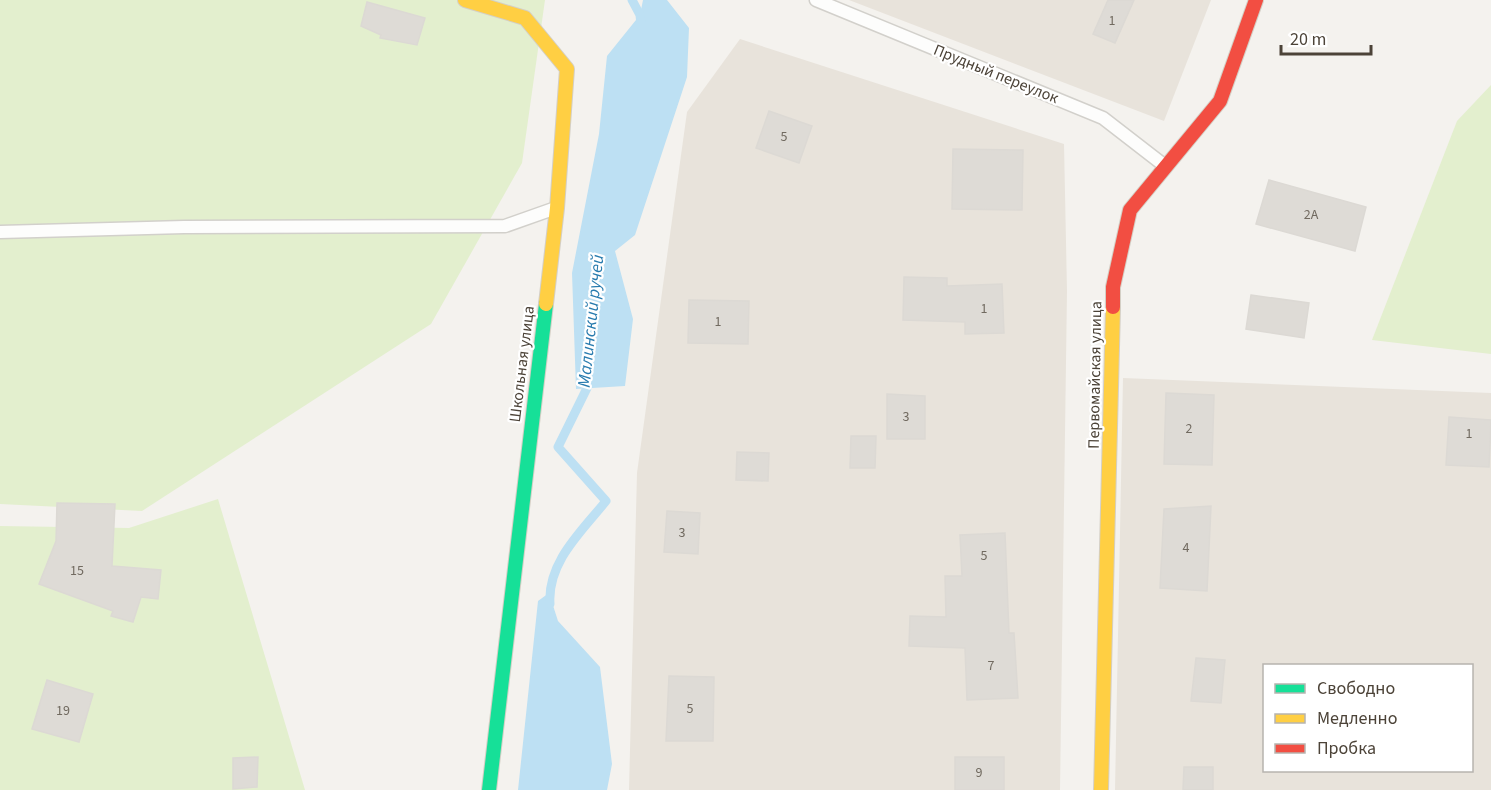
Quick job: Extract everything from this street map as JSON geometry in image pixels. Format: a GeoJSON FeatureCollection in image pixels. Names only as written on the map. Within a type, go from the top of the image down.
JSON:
{"type":"FeatureCollection","features":[{"type":"Feature","properties":{"kind":"street","name":"Школьная улица"},"geometry":{"type":"LineString","coordinates":[[465,0],[525,18],[567,69],[557,208],[489,790]]}},
{"type":"Feature","properties":{"kind":"street","name":"Первомайская улица"},"geometry":{"type":"LineString","coordinates":[[1101,790],[1113,287],[1130,210],[1220,100],[1256,0]]}},
{"type":"Feature","properties":{"kind":"lane","name":"Прудный переулок"},"geometry":{"type":"LineString","coordinates":[[816,0],[1104,118],[1166,167]]}},
{"type":"Feature","properties":{"kind":"lane"},"geometry":{"type":"LineString","coordinates":[[0,232],[184,227],[505,226],[557,208]]}},
{"type":"Feature","properties":{"kind":"shaded area"},"geometry":{"type":"Polygon","coordinates":[[[849,0],[1211,0],[1164,121],[849,0]]]}},
{"type":"Feature","properties":{"kind":"shaded area"},"geometry":{"type":"Polygon","coordinates":[[[740,39],[1064,144],[1067,291],[1060,790],[629,790],[637,473],[687,112],[740,39]]]}},
{"type":"Feature","properties":{"kind":"shaded area"},"geometry":{"type":"Polygon","coordinates":[[[1123,378],[1491,393],[1491,790],[1115,790],[1123,378]]]}},
{"type":"Feature","properties":{"kind":"green space"},"geometry":{"type":"Polygon","coordinates":[[[0,0],[545,0],[522,163],[431,324],[142,511],[0,504],[0,0]]]}},
{"type":"Feature","properties":{"kind":"green space"},"geometry":{"type":"Polygon","coordinates":[[[1491,85],[1491,354],[1372,340],[1457,121],[1491,85]]]}},
{"type":"Feature","properties":{"kind":"green space"},"geometry":{"type":"Polygon","coordinates":[[[218,499],[305,790],[0,790],[0,526],[129,528],[218,499]]]}},
{"type":"Feature","properties":{"kind":"water"},"geometry":{"type":"Polygon","coordinates":[[[643,0],[667,0],[689,28],[687,77],[635,235],[615,251],[633,319],[625,386],[576,389],[572,273],[599,134],[607,56],[640,15],[643,0]]]}},
{"type":"Feature","properties":{"kind":"water"},"geometry":{"type":"Polygon","coordinates":[[[549,593],[558,621],[600,667],[612,764],[607,790],[518,790],[538,601],[549,593]]]}},
{"type":"Feature","properties":{"kind":"building"},"geometry":{"type":"Polygon","coordinates":[[[1108,0],[1134,0],[1115,43],[1093,34],[1108,0]]]}},
{"type":"Feature","properties":{"kind":"building"},"geometry":{"type":"Polygon","coordinates":[[[367,2],[425,18],[417,45],[380,38],[381,35],[361,26],[367,2]]]}},
{"type":"Feature","properties":{"kind":"building"},"geometry":{"type":"Polygon","coordinates":[[[769,111],[812,126],[799,163],[756,148],[769,111]]]}},
{"type":"Feature","properties":{"kind":"building"},"geometry":{"type":"Polygon","coordinates":[[[953,149],[1023,150],[1022,210],[952,209],[953,149]]]}},
{"type":"Feature","properties":{"kind":"building"},"geometry":{"type":"Polygon","coordinates":[[[1269,180],[1366,207],[1355,251],[1256,224],[1269,180]]]}},
{"type":"Feature","properties":{"kind":"building"},"geometry":{"type":"Polygon","coordinates":[[[904,277],[947,278],[947,286],[1002,284],[1004,333],[965,334],[965,322],[903,320],[904,277]]]}},
{"type":"Feature","properties":{"kind":"building"},"geometry":{"type":"Polygon","coordinates":[[[1251,295],[1309,303],[1304,338],[1246,329],[1251,295]]]}},
{"type":"Feature","properties":{"kind":"building"},"geometry":{"type":"Polygon","coordinates":[[[689,300],[749,301],[748,344],[688,343],[689,300]]]}},
{"type":"Feature","properties":{"kind":"building"},"geometry":{"type":"Polygon","coordinates":[[[1166,393],[1214,395],[1212,465],[1164,464],[1166,393]]]}},
{"type":"Feature","properties":{"kind":"building"},"geometry":{"type":"Polygon","coordinates":[[[887,394],[925,396],[925,439],[887,439],[887,394]]]}},
{"type":"Feature","properties":{"kind":"building"},"geometry":{"type":"Polygon","coordinates":[[[1449,417],[1491,420],[1489,467],[1446,465],[1449,417]]]}},
{"type":"Feature","properties":{"kind":"building"},"geometry":{"type":"Polygon","coordinates":[[[851,436],[876,436],[875,468],[850,468],[851,436]]]}},
{"type":"Feature","properties":{"kind":"building"},"geometry":{"type":"Polygon","coordinates":[[[737,452],[769,453],[768,481],[736,480],[737,452]]]}},
{"type":"Feature","properties":{"kind":"building"},"geometry":{"type":"Polygon","coordinates":[[[57,503],[115,504],[112,566],[161,570],[158,599],[141,597],[133,622],[111,616],[113,611],[39,584],[56,541],[57,503]]]}},
{"type":"Feature","properties":{"kind":"building"},"geometry":{"type":"Polygon","coordinates":[[[1211,506],[1207,591],[1160,588],[1164,509],[1211,506]]]}},
{"type":"Feature","properties":{"kind":"building"},"geometry":{"type":"Polygon","coordinates":[[[667,511],[700,513],[698,554],[664,552],[667,511]]]}},
{"type":"Feature","properties":{"kind":"building"},"geometry":{"type":"Polygon","coordinates":[[[1005,533],[1009,633],[1014,633],[1018,698],[967,700],[965,648],[909,646],[910,616],[946,617],[945,576],[962,576],[960,535],[1005,533]]]}},
{"type":"Feature","properties":{"kind":"building"},"geometry":{"type":"Polygon","coordinates":[[[1196,658],[1225,660],[1221,703],[1191,701],[1196,658]]]}},
{"type":"Feature","properties":{"kind":"building"},"geometry":{"type":"Polygon","coordinates":[[[669,676],[714,677],[713,741],[666,741],[669,676]]]}},
{"type":"Feature","properties":{"kind":"building"},"geometry":{"type":"Polygon","coordinates":[[[47,680],[93,694],[79,742],[32,729],[47,680]]]}},
{"type":"Feature","properties":{"kind":"building"},"geometry":{"type":"Polygon","coordinates":[[[258,757],[257,787],[233,789],[233,758],[258,757]]]}},
{"type":"Feature","properties":{"kind":"building"},"geometry":{"type":"Polygon","coordinates":[[[955,757],[1004,757],[1004,790],[955,790],[955,757]]]}},
{"type":"Feature","properties":{"kind":"building"},"geometry":{"type":"Polygon","coordinates":[[[1184,767],[1213,767],[1213,790],[1183,790],[1184,767]]]}},
{"type":"Feature","properties":{"kind":"waterway","name":"Малинский ручей"},"geometry":{"type":"LineString","coordinates":[[632,0],[640,15],[641,25]]}},
{"type":"Feature","properties":{"kind":"waterway","name":"Малинский ручей"},"geometry":{"type":"LineString","coordinates":[[550,604],[554,574],[560,561],[606,501],[558,447],[587,388],[588,376]]}},
{"type":"Feature","properties":{"kind":"traffic: fast"},"geometry":{"type":"LineString","coordinates":[[489,790],[546,304]]}},
{"type":"Feature","properties":{"kind":"traffic: slow"},"geometry":{"type":"LineString","coordinates":[[465,0],[525,18],[567,69],[557,208],[546,304]]}},
{"type":"Feature","properties":{"kind":"traffic: slow"},"geometry":{"type":"LineString","coordinates":[[1101,790],[1113,307]]}},
{"type":"Feature","properties":{"kind":"traffic: jam"},"geometry":{"type":"LineString","coordinates":[[1113,307],[1113,287],[1130,210],[1220,101],[1256,0]]}}]}
